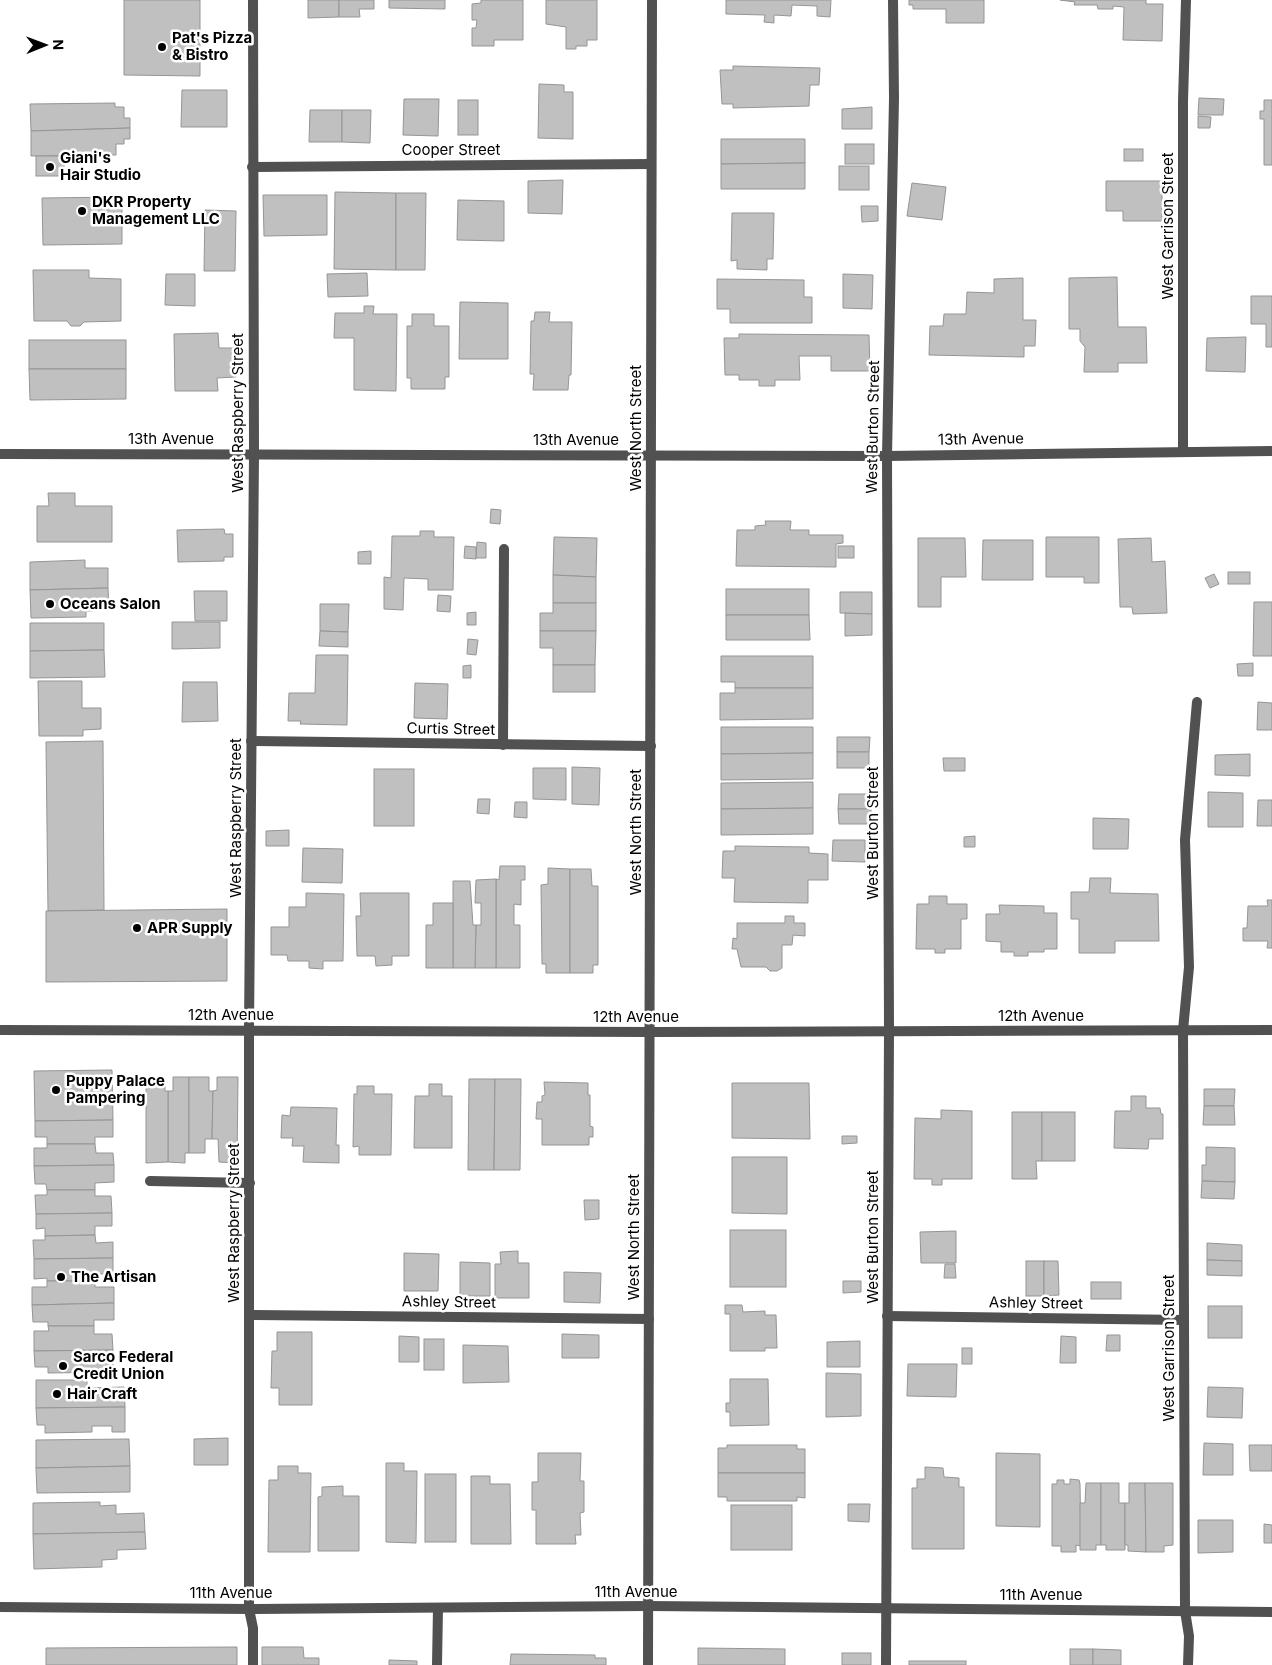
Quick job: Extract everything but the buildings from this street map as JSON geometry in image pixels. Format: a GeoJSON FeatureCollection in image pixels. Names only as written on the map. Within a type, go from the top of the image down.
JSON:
{"type":"FeatureCollection","features":[{"type":"Feature","properties":{"kind":"street","name":"West Raspberry Street"},"geometry":{"type":"LineString","coordinates":[[253,0],[254,454],[249,1030],[249,1609],[253,1628],[253,1665]]}},
{"type":"Feature","properties":{"kind":"street","name":"West North Street"},"geometry":{"type":"LineString","coordinates":[[648,1665],[652,0]]}},
{"type":"Feature","properties":{"kind":"street","name":"West Burton Street"},"geometry":{"type":"LineString","coordinates":[[886,1665],[889,1032],[887,456],[894,98],[893,0]]}},
{"type":"Feature","properties":{"kind":"street","name":"West Garrison Street"},"geometry":{"type":"LineString","coordinates":[[1183,452],[1183,101],[1186,0]]}},
{"type":"Feature","properties":{"kind":"street","name":"Cooper Street"},"geometry":{"type":"LineString","coordinates":[[252,166],[651,164]]}},
{"type":"Feature","properties":{"kind":"street","name":"13th Avenue"},"geometry":{"type":"LineString","coordinates":[[0,454],[887,456],[1272,451]]}},
{"type":"Feature","properties":{"kind":"street"},"geometry":{"type":"LineString","coordinates":[[503,745],[504,549]]}},
{"type":"Feature","properties":{"kind":"street","name":"West Garrison Street"},"geometry":{"type":"LineString","coordinates":[[1188,1665],[1188,1636],[1185,1611],[1183,1030],[1189,968],[1186,840],[1196,702]]}},
{"type":"Feature","properties":{"kind":"street","name":"Curtis Street"},"geometry":{"type":"LineString","coordinates":[[251,741],[651,746]]}},
{"type":"Feature","properties":{"kind":"street","name":"12th Avenue"},"geometry":{"type":"LineString","coordinates":[[0,1030],[889,1032],[1272,1030]]}},
{"type":"Feature","properties":{"kind":"street"},"geometry":{"type":"LineString","coordinates":[[150,1181],[250,1183]]}},
{"type":"Feature","properties":{"kind":"street","name":"Ashley Street"},"geometry":{"type":"LineString","coordinates":[[249,1315],[649,1319]]}},
{"type":"Feature","properties":{"kind":"street","name":"Ashley Street"},"geometry":{"type":"LineString","coordinates":[[887,1316],[1184,1320]]}},
{"type":"Feature","properties":{"kind":"street","name":"11th Avenue"},"geometry":{"type":"LineString","coordinates":[[0,1607],[249,1609],[648,1606],[1272,1612]]}},
{"type":"Feature","properties":{"kind":"street"},"geometry":{"type":"LineString","coordinates":[[437,1665],[438,1608]]}},
{"type":"Feature","properties":{"kind":"place","name":"Pat's Pizza & Bistro"},"geometry":{"type":"Point","coordinates":[162,47]}},
{"type":"Feature","properties":{"kind":"place","name":"Giani's Hair Studio"},"geometry":{"type":"Point","coordinates":[50,167]}},
{"type":"Feature","properties":{"kind":"place","name":"DKR Property Management LLC"},"geometry":{"type":"Point","coordinates":[82,211]}},
{"type":"Feature","properties":{"kind":"place","name":"Oceans Salon"},"geometry":{"type":"Point","coordinates":[50,604]}},
{"type":"Feature","properties":{"kind":"place","name":"APR Supply"},"geometry":{"type":"Point","coordinates":[137,928]}},
{"type":"Feature","properties":{"kind":"place","name":"Puppy Palace Pampering"},"geometry":{"type":"Point","coordinates":[56,1090]}},
{"type":"Feature","properties":{"kind":"place","name":"The Artisan"},"geometry":{"type":"Point","coordinates":[61,1277]}},
{"type":"Feature","properties":{"kind":"place","name":"Sarco Federal Credit Union"},"geometry":{"type":"Point","coordinates":[63,1366]}},
{"type":"Feature","properties":{"kind":"place","name":"Hair Craft"},"geometry":{"type":"Point","coordinates":[57,1394]}}]}
